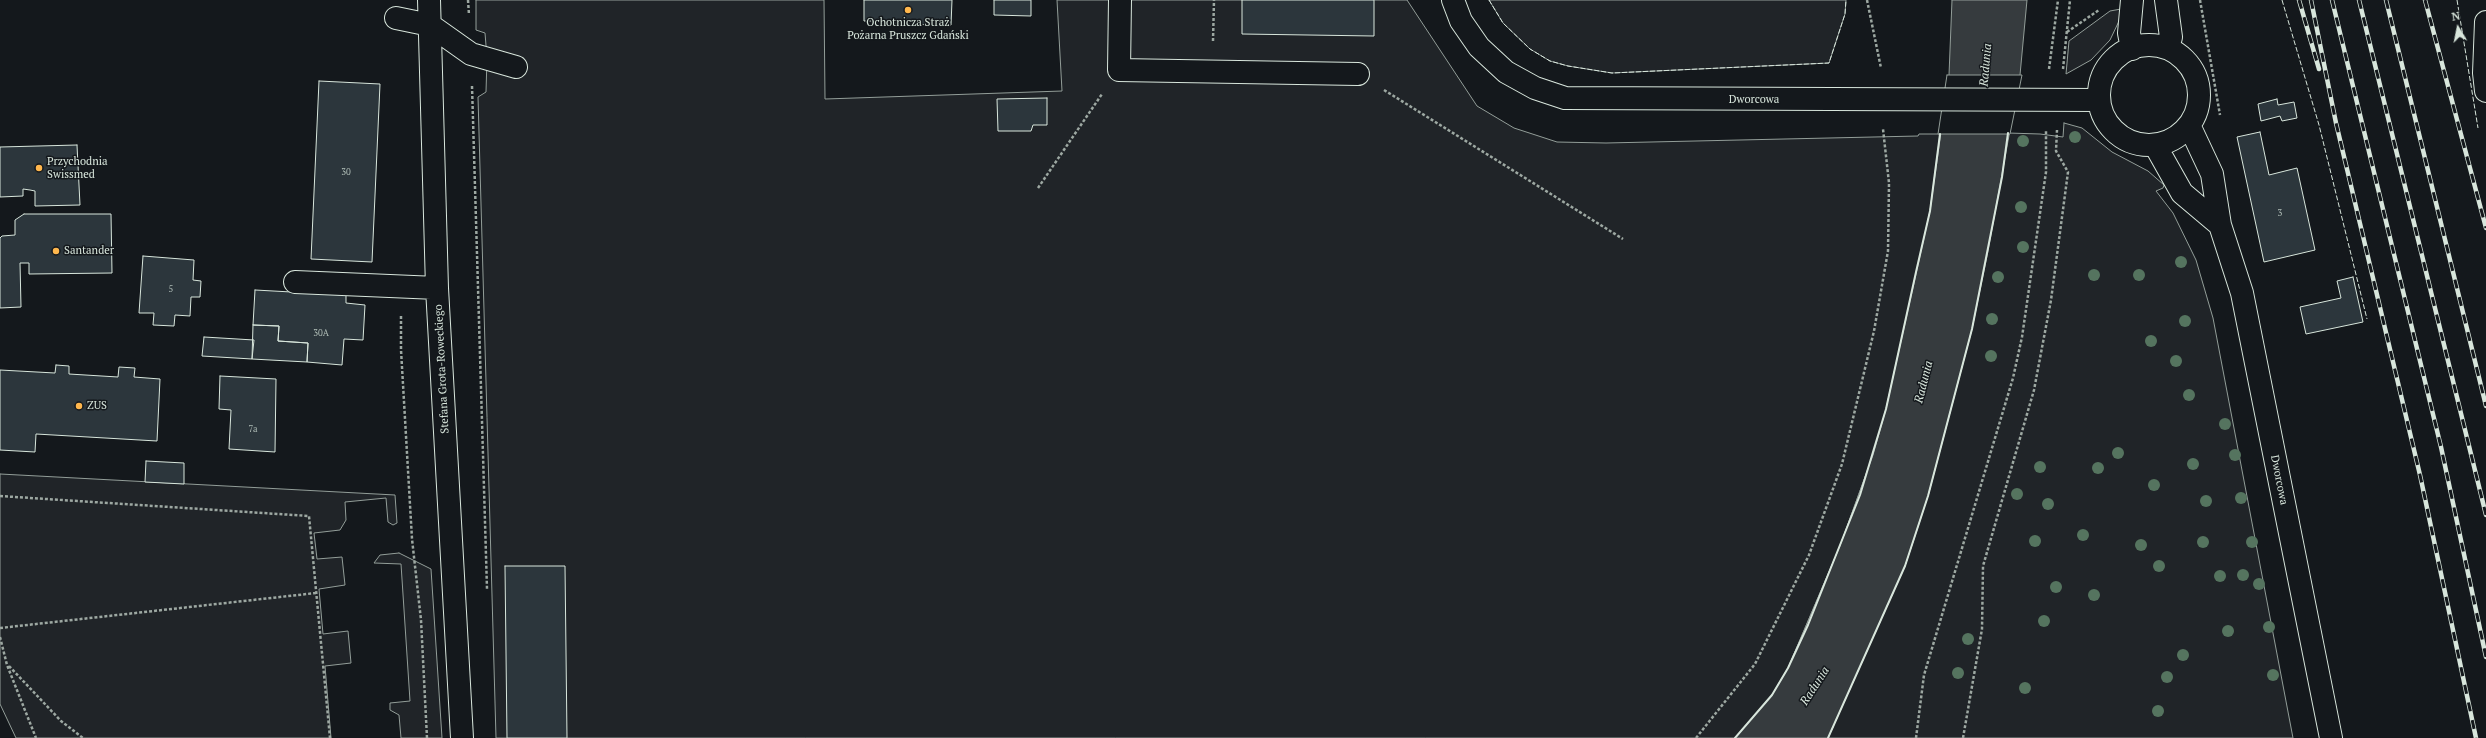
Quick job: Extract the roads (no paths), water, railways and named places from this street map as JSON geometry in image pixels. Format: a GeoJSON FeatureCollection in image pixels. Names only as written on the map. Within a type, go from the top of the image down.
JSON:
{"type":"FeatureCollection","features":[{"type":"Feature","properties":{"kind":"street","name":"Stefana Grota-Roweckiego"},"geometry":{"type":"LineString","coordinates":[[429,0],[437,288],[462,738]]}},
{"type":"Feature","properties":{"kind":"street"},"geometry":{"type":"LineString","coordinates":[[1120,0],[1119,70],[1358,74]]}},
{"type":"Feature","properties":{"kind":"street","name":"Dworcowa"},"geometry":{"type":"LineString","coordinates":[[1453,0],[1461,21],[1479,47],[1506,72],[1535,88],[1565,98],[2099,100]]}},
{"type":"Feature","properties":{"kind":"street"},"geometry":{"type":"LineString","coordinates":[[2132,0],[2129,33],[2132,49]]}},
{"type":"Feature","properties":{"kind":"street"},"geometry":{"type":"LineString","coordinates":[[2166,0],[2171,37],[2168,48]]}},
{"type":"Feature","properties":{"kind":"street"},"geometry":{"type":"LineString","coordinates":[[396,18],[430,25],[471,54],[516,67]]}},
{"type":"Feature","properties":{"kind":"street"},"geometry":{"type":"LineString","coordinates":[[2486,22],[2484,73],[2486,91]]}},
{"type":"Feature","properties":{"kind":"street"},"geometry":{"type":"LineString","coordinates":[[2150,45],[2168,48],[2183,59],[2194,73],[2198,85],[2198,109],[2189,125],[2174,139],[2154,145],[2139,144],[2124,139],[2112,128],[2103,115],[2099,100],[2101,83],[2107,68],[2118,56],[2132,49],[2150,45]]}},
{"type":"Feature","properties":{"kind":"street","name":"Dworcowa"},"geometry":{"type":"LineString","coordinates":[[2189,125],[2212,174],[2220,225],[2242,293],[2330,738]]}},
{"type":"Feature","properties":{"kind":"street"},"geometry":{"type":"LineString","coordinates":[[2154,145],[2182,193],[2220,225]]}},
{"type":"Feature","properties":{"kind":"street"},"geometry":{"type":"LineString","coordinates":[[295,282],[401,288],[437,288]]}},
{"type":"Feature","properties":{"kind":"water","name":"Radunia"},"geometry":{"type":"Polygon","coordinates":[[[1952,0],[2027,0],[2020,75],[1988,251],[1972,329],[1928,496],[1905,566],[1828,738],[1735,738],[1772,695],[1788,668],[1840,546],[1873,455],[1886,409],[1930,211],[1949,75],[1952,0]]]}},
{"type":"Feature","properties":{"kind":"railway"},"geometry":{"type":"LineString","coordinates":[[2299,0],[2319,69]]}},
{"type":"Feature","properties":{"kind":"railway"},"geometry":{"type":"LineString","coordinates":[[2311,0],[2336,123],[2420,475],[2476,738]]}},
{"type":"Feature","properties":{"kind":"railway"},"geometry":{"type":"LineString","coordinates":[[2332,0],[2441,447],[2486,657]]}},
{"type":"Feature","properties":{"kind":"railway"},"geometry":{"type":"LineString","coordinates":[[2359,0],[2486,515]]}},
{"type":"Feature","properties":{"kind":"railway"},"geometry":{"type":"LineString","coordinates":[[2386,0],[2486,406]]}},
{"type":"Feature","properties":{"kind":"railway"},"geometry":{"type":"LineString","coordinates":[[2425,0],[2486,228]]}},
{"type":"Feature","properties":{"kind":"place","name":"Ochotnicza Straż Pożarna Pruszcz Gdański"},"geometry":{"type":"Point","coordinates":[908,10]}},
{"type":"Feature","properties":{"kind":"place","name":"Przychodnia Swissmed"},"geometry":{"type":"Point","coordinates":[39,168]}},
{"type":"Feature","properties":{"kind":"place","name":"Santander"},"geometry":{"type":"Point","coordinates":[56,251]}},
{"type":"Feature","properties":{"kind":"place","name":"ZUS"},"geometry":{"type":"Point","coordinates":[79,406]}}]}
